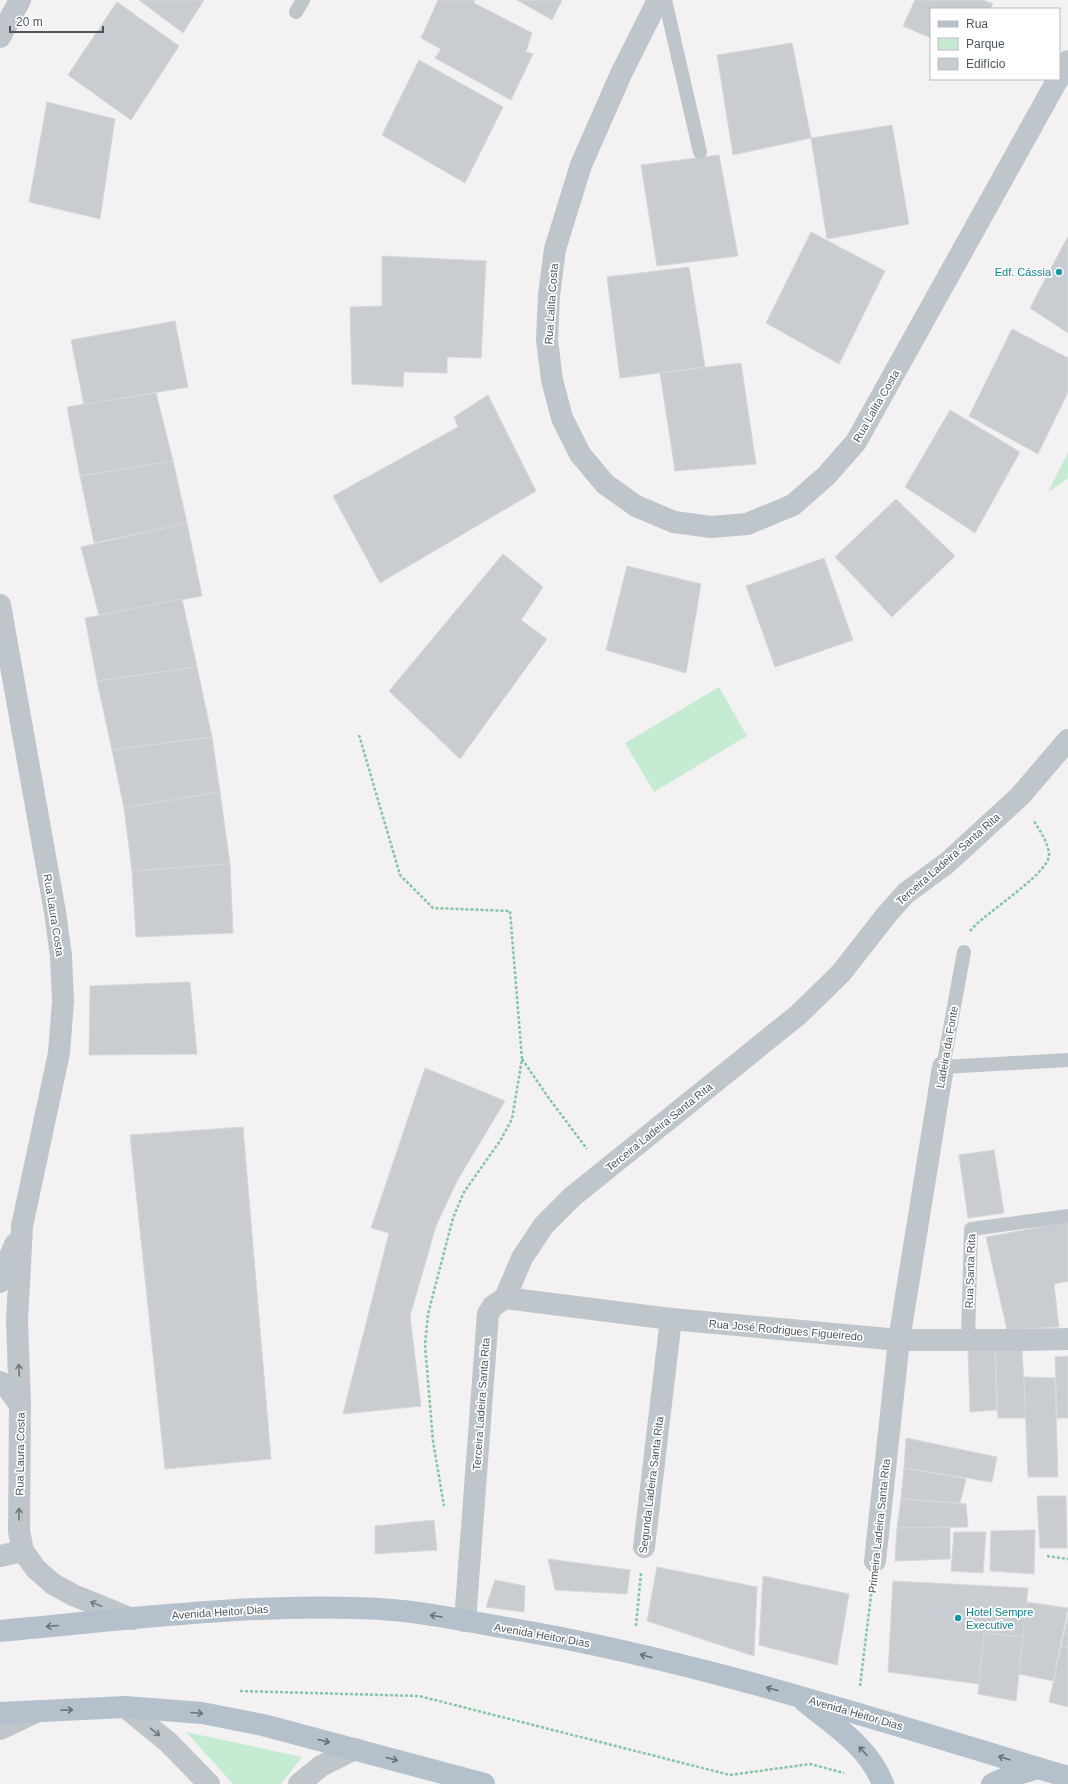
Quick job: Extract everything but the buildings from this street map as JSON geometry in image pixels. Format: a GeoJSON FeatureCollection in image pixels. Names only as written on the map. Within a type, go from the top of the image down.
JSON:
{"type":"FeatureCollection","features":[{"type":"Feature","properties":{"kind":"main road","name":"Avenida Heitor Dias"},"geometry":{"type":"LineString","coordinates":[[0,1631],[194,1612],[333,1607],[397,1611],[548,1634],[633,1652],[857,1712],[1068,1777]]}},
{"type":"Feature","properties":{"kind":"main road"},"geometry":{"type":"LineString","coordinates":[[799,1697],[863,1750],[873,1764],[883,1784]]}},
{"type":"Feature","properties":{"kind":"main road"},"geometry":{"type":"LineString","coordinates":[[0,1713],[125,1707],[202,1713],[263,1725],[484,1784]]}},
{"type":"Feature","properties":{"kind":"main road"},"geometry":{"type":"LineString","coordinates":[[992,1784],[1008,1777],[1038,1768]]}},
{"type":"Feature","properties":{"kind":"street"},"geometry":{"type":"LineString","coordinates":[[0,37],[20,0]]}},
{"type":"Feature","properties":{"kind":"street","name":"Rua Lalita Costa"},"geometry":{"type":"LineString","coordinates":[[658,0],[621,74],[581,166],[567,207],[555,249],[549,295],[547,340],[552,380],[562,418],[580,454],[605,484],[636,506],[674,522],[711,527],[747,524],[793,506],[826,476],[856,442],[1057,80]]}},
{"type":"Feature","properties":{"kind":"street","name":"Rua Lalita Costa"},"geometry":{"type":"LineString","coordinates":[[1060,75],[1068,61]]}},
{"type":"Feature","properties":{"kind":"street","name":"Rua Laura Costa"},"geometry":{"type":"LineString","coordinates":[[0,605],[61,956],[63,1001],[59,1053],[22,1226],[17,1321],[20,1405],[19,1531],[22,1550],[36,1569],[53,1584],[74,1595],[132,1619]]}},
{"type":"Feature","properties":{"kind":"street","name":"Terceira Ladeira Santa Rita"},"geometry":{"type":"LineString","coordinates":[[465,1621],[488,1314],[493,1306],[506,1298],[522,1258],[544,1225],[572,1197],[798,1015],[841,973],[888,913],[906,893],[947,863],[1020,796],[1068,740]]}},
{"type":"Feature","properties":{"kind":"street","name":"Ladeira da Fonte"},"geometry":{"type":"LineString","coordinates":[[899,1340],[943,1067]]}},
{"type":"Feature","properties":{"kind":"street","name":"Rua Laura Costa"},"geometry":{"type":"LineString","coordinates":[[0,1282],[22,1226]]}},
{"type":"Feature","properties":{"kind":"street","name":"Rua José Rodrigues Figueiredo"},"geometry":{"type":"LineString","coordinates":[[506,1298],[671,1319],[899,1340],[1068,1339]]}},
{"type":"Feature","properties":{"kind":"street","name":"Segunda Ladeira Santa Rita"},"geometry":{"type":"LineString","coordinates":[[644,1547],[671,1319]]}},
{"type":"Feature","properties":{"kind":"street","name":"Primeira Ladeira Santa Rita"},"geometry":{"type":"LineString","coordinates":[[875,1561],[899,1340]]}},
{"type":"Feature","properties":{"kind":"street"},"geometry":{"type":"LineString","coordinates":[[0,1382],[7,1388],[20,1405]]}},
{"type":"Feature","properties":{"kind":"street"},"geometry":{"type":"LineString","coordinates":[[0,1556],[22,1550]]}},
{"type":"Feature","properties":{"kind":"street"},"geometry":{"type":"LineString","coordinates":[[125,1707],[168,1742],[209,1784]]}},
{"type":"Feature","properties":{"kind":"street"},"geometry":{"type":"LineString","coordinates":[[0,1729],[38,1712]]}},
{"type":"Feature","properties":{"kind":"street"},"geometry":{"type":"LineString","coordinates":[[299,1784],[321,1766],[355,1749]]}},
{"type":"Feature","properties":{"kind":"lane"},"geometry":{"type":"LineString","coordinates":[[665,0],[700,152]]}},
{"type":"Feature","properties":{"kind":"lane","name":"Ladeira da Fonte"},"geometry":{"type":"LineString","coordinates":[[943,1067],[964,952]]}},
{"type":"Feature","properties":{"kind":"lane"},"geometry":{"type":"LineString","coordinates":[[943,1067],[1068,1060]]}},
{"type":"Feature","properties":{"kind":"lane","name":"Rua Santa Rita"},"geometry":{"type":"LineString","coordinates":[[968,1339],[971,1229],[1068,1216]]}},
{"type":"Feature","properties":{"kind":"path"},"geometry":{"type":"LineString","coordinates":[[360,735],[400,875],[433,908],[510,911],[522,1059],[512,1119],[500,1141],[464,1192],[453,1218],[428,1314],[425,1345],[433,1441],[445,1511]]}},
{"type":"Feature","properties":{"kind":"path"},"geometry":{"type":"LineString","coordinates":[[964,952],[969,932],[974,926],[984,916],[1031,881],[1045,866],[1050,856],[1047,843],[1020,796]]}},
{"type":"Feature","properties":{"kind":"path"},"geometry":{"type":"LineString","coordinates":[[522,1059],[548,1097],[604,1171]]}},
{"type":"Feature","properties":{"kind":"path","name":"Segunda Ladeira Santa Rita"},"geometry":{"type":"LineString","coordinates":[[633,1652],[644,1547]]}},
{"type":"Feature","properties":{"kind":"path"},"geometry":{"type":"LineString","coordinates":[[1047,1556],[1068,1559]]}},
{"type":"Feature","properties":{"kind":"path","name":"Primeira Ladeira Santa Rita"},"geometry":{"type":"LineString","coordinates":[[857,1712],[875,1561]]}},
{"type":"Feature","properties":{"kind":"path"},"geometry":{"type":"LineString","coordinates":[[232,1690],[419,1696],[730,1775],[810,1764],[883,1784]]}},
{"type":"Feature","properties":{"kind":"green space"},"geometry":{"type":"Polygon","coordinates":[[[1068,452],[1068,478],[1048,492],[1068,452]]]}},
{"type":"Feature","properties":{"kind":"green space"},"geometry":{"type":"Polygon","coordinates":[[[719,687],[747,736],[654,792],[625,743],[719,687]]]}},
{"type":"Feature","properties":{"kind":"green space"},"geometry":{"type":"Polygon","coordinates":[[[186,1732],[302,1757],[281,1784],[233,1784],[186,1732]]]}},
{"type":"Feature","properties":{"kind":"place","name":"Edf. Cássia"},"geometry":{"type":"Point","coordinates":[1059,272]}},
{"type":"Feature","properties":{"kind":"place","name":"Hotel Sempre Executive"},"geometry":{"type":"Point","coordinates":[958,1618]}}]}
